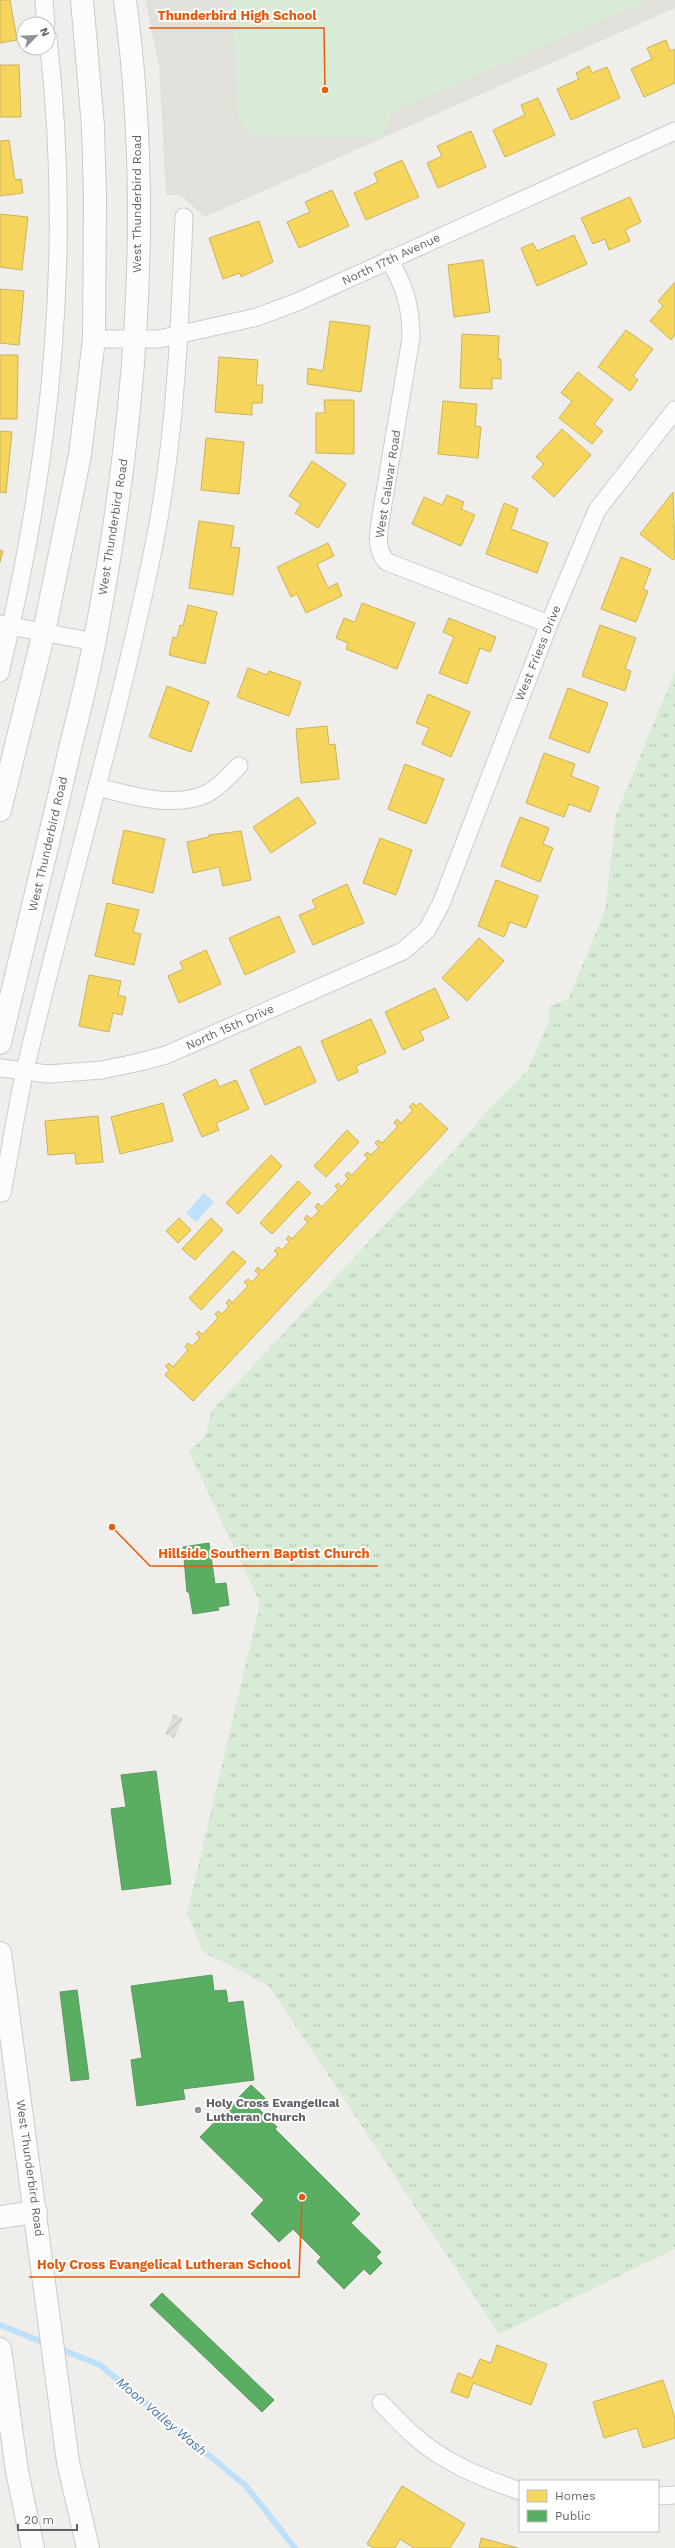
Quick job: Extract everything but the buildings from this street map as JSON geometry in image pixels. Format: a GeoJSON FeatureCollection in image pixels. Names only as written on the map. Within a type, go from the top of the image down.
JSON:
{"type":"FeatureCollection","features":[{"type":"Feature","properties":{"kind":"main road"},"geometry":{"type":"LineString","coordinates":[[0,810],[44,632],[80,455],[94,339],[93,142],[82,0]]}},
{"type":"Feature","properties":{"kind":"main road","name":"West Thunderbird Road"},"geometry":{"type":"LineString","coordinates":[[0,1043],[95,642],[120,498],[136,339],[140,189],[132,47],[125,0]]}},
{"type":"Feature","properties":{"kind":"main road","name":"West Thunderbird Road"},"geometry":{"type":"LineString","coordinates":[[0,1953],[49,2315],[58,2371],[68,2462],[88,2548]]}},
{"type":"Feature","properties":{"kind":"main road"},"geometry":{"type":"LineString","coordinates":[[0,2217],[36,2212]]}},
{"type":"Feature","properties":{"kind":"main road"},"geometry":{"type":"LineString","coordinates":[[0,2349],[18,2471],[34,2548]]}},
{"type":"Feature","properties":{"kind":"street"},"geometry":{"type":"LineString","coordinates":[[44,0],[45,16]]}},
{"type":"Feature","properties":{"kind":"street"},"geometry":{"type":"LineString","coordinates":[[0,673],[5,625],[34,514],[52,388],[56,333],[58,191],[56,129],[50,56]]}},
{"type":"Feature","properties":{"kind":"street","name":"North 17th Avenue"},"geometry":{"type":"LineString","coordinates":[[94,339],[159,339],[270,312],[297,302],[675,130]]}},
{"type":"Feature","properties":{"kind":"street"},"geometry":{"type":"LineString","coordinates":[[2,1193],[25,1072],[130,656],[156,533],[173,421],[180,335],[184,217]]}},
{"type":"Feature","properties":{"kind":"street","name":"West Calavar Road"},"geometry":{"type":"LineString","coordinates":[[389,259],[403,283],[411,313],[411,338],[380,522],[378,539],[380,554],[387,562],[549,624]]}},
{"type":"Feature","properties":{"kind":"street","name":"West Friess Drive"},"geometry":{"type":"LineString","coordinates":[[436,915],[549,624],[597,510],[675,410]]}},
{"type":"Feature","properties":{"kind":"street"},"geometry":{"type":"LineString","coordinates":[[5,625],[95,642]]}},
{"type":"Feature","properties":{"kind":"street"},"geometry":{"type":"LineString","coordinates":[[97,787],[151,799],[179,801],[208,793],[239,766]]}},
{"type":"Feature","properties":{"kind":"street","name":"North 15th Drive"},"geometry":{"type":"LineString","coordinates":[[0,1068],[48,1074],[102,1070],[166,1055],[403,951],[427,930],[436,915]]}},
{"type":"Feature","properties":{"kind":"street"},"geometry":{"type":"LineString","coordinates":[[381,2403],[414,2436],[443,2457],[478,2476],[519,2491]]}},
{"type":"Feature","properties":{"kind":"street"},"geometry":{"type":"LineString","coordinates":[[659,2496],[675,2495]]}},
{"type":"Feature","properties":{"kind":"shaded area"},"geometry":{"type":"Polygon","coordinates":[[[145,0],[675,0],[675,8],[205,217],[180,195],[166,195],[159,65],[145,0]]]}},
{"type":"Feature","properties":{"kind":"shaded area"},"geometry":{"type":"Polygon","coordinates":[[[174,1714],[183,1719],[174,1738],[165,1734],[174,1714]]]}},
{"type":"Feature","properties":{"kind":"green space"},"geometry":{"type":"Polygon","coordinates":[[[232,0],[648,0],[392,112],[382,137],[253,136],[238,117],[232,0]]]}},
{"type":"Feature","properties":{"kind":"green space"},"geometry":{"type":"Polygon","coordinates":[[[675,671],[675,2249],[499,2334],[269,1986],[203,1952],[187,1913],[260,1603],[189,1452],[206,1435],[211,1411],[458,1146],[486,1112],[527,1071],[549,1021],[549,1007],[569,998],[605,910],[616,815],[675,671]]]}},
{"type":"Feature","properties":{"kind":"water"},"geometry":{"type":"Polygon","coordinates":[[[204,1193],[214,1202],[196,1222],[186,1213],[204,1193]]]}},
{"type":"Feature","properties":{"kind":"waterway","name":"Moon Valley Wash"},"geometry":{"type":"LineString","coordinates":[[0,2325],[47,2344]]}},
{"type":"Feature","properties":{"kind":"waterway","name":"Moon Valley Wash"},"geometry":{"type":"LineString","coordinates":[[58,2348],[100,2365],[246,2486],[295,2548]]}},
{"type":"Feature","properties":{"kind":"place","name":"Thunderbird High School"},"geometry":{"type":"Point","coordinates":[325,90]}},
{"type":"Feature","properties":{"kind":"place","name":"Hillside Southern Baptist Church"},"geometry":{"type":"Point","coordinates":[112,1527]}},
{"type":"Feature","properties":{"kind":"place","name":"Holy Cross Evangelical Lutheran Church"},"geometry":{"type":"Point","coordinates":[198,2110]}},
{"type":"Feature","properties":{"kind":"place","name":"Holy Cross Evangelical Lutheran School"},"geometry":{"type":"Point","coordinates":[302,2197]}}]}
